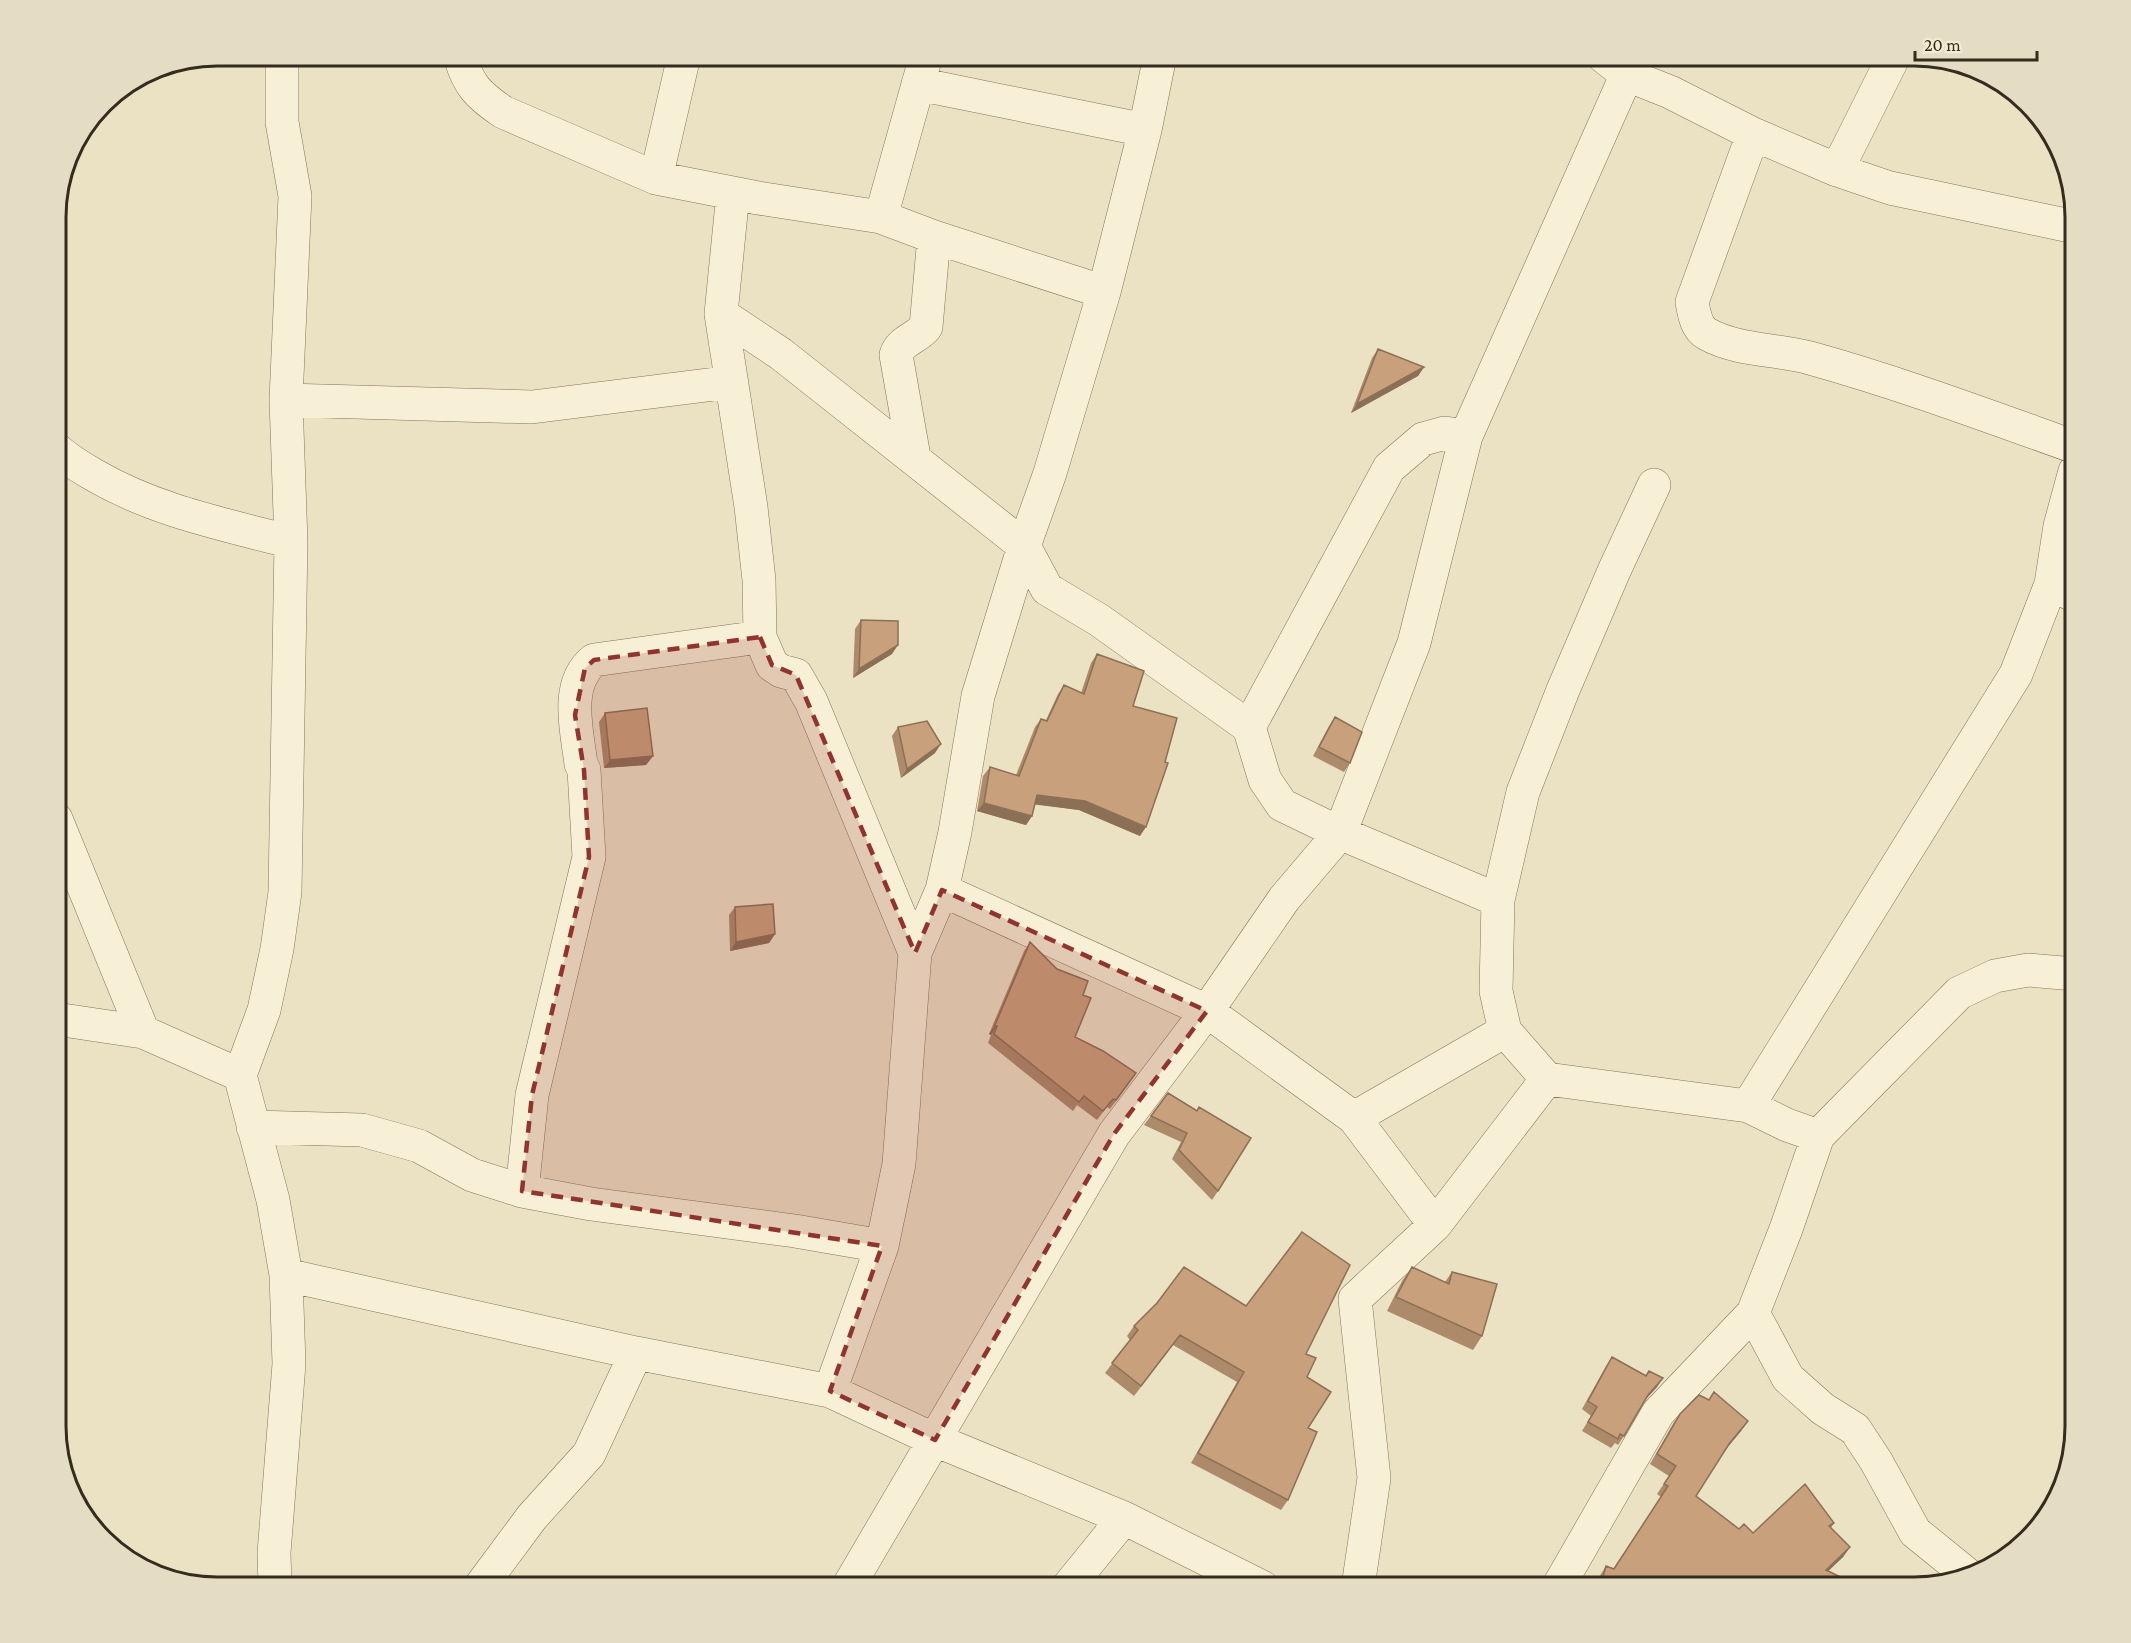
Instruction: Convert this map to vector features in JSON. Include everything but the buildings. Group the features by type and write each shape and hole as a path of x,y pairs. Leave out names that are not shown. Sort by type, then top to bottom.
{"street":[{"path":"275,1577 274,1553 289,1364 286,1275 273,1200 240,1076 264,1010 277,949 285,892 291,542 286,400 295,196 282,122 282,66"},
{"path":"463,66 480,96 503,112 656,178 881,217 934,237 1104,292"},
{"path":"656,178 682,66"},
{"path":"830,1391 882,1246 898,1164 915,953 942,890 955,832 978,696 1024,546 1050,473 1104,292 1145,130 1158,66"},
{"path":"854,1577 1114,1134 1207,1011 1284,899 1340,833 1414,643 1466,436 1620,66"},
{"path":"1628,66 1670,92 1753,134 1837,170 1890,188 2065,225"},
{"path":"1837,170 1889,66"},
{"path":"881,217 922,70 1145,130"},
{"path":"1753,134 1692,302 1695,319 1705,333 1738,344 1808,357 1913,389 2065,443"},
{"path":"733,193 720,315 751,507 759,580 760,637 772,665 781,671 796,675 811,701 915,953"},
{"path":"914,458 896,355 902,345 926,327 934,237"},
{"path":"720,315 781,354 1024,546 1047,589 1099,620 1249,727 1265,780 1282,805 1340,833 1498,900"},
{"path":"286,400 532,407 731,382"},
{"path":"1249,727 1389,468 1423,439 1445,433 1466,436"},
{"path":"66,459 122,491 176,512 291,542"},
{"path":"1654,485 1600,603 1523,792 1498,900 1496,991 1505,1031 1547,1079 1748,1106 1787,1125 1818,1136"},
{"path":"1748,1106 2016,674 2063,590 2060,526 2065,509"},
{"path":"522,1191 532,1095 589,857 584,770 581,764 574,716 578,685 585,668 594,660 760,637"},
{"path":"66,843 143,1032"},
{"path":"942,890 1207,1011 1354,1118 1435,1225"},
{"path":"1564,1577 1658,1413 1753,1313 1786,1229 1818,1136 1959,993 1995,976 2028,970 2065,973"},
{"path":"66,1020 143,1032 240,1076"},
{"path":"1354,1118 1505,1031"},
{"path":"1359,1577 1374,1478 1355,1299 1435,1225 1547,1079"},
{"path":"254,1126 362,1130 419,1146 472,1175 522,1191 591,1204 882,1246"},
{"path":"286,1275 636,1353 830,1391 934,1440 1124,1518 1242,1577"},
{"path":"1753,1313 1788,1378 1824,1409 1855,1429 1876,1461 1915,1532 1961,1569"},
{"path":"487,1577 532,1517 588,1454 636,1353"},
{"path":"1076,1577 1124,1518"}],"highlighted area":[{"path":"760,637 772,665 796,675 915,953 942,890 1207,1011 1114,1134 935,1440 830,1391 882,1246 522,1191 532,1095 589,857 584,770 575,715 585,668 594,660"}]}
